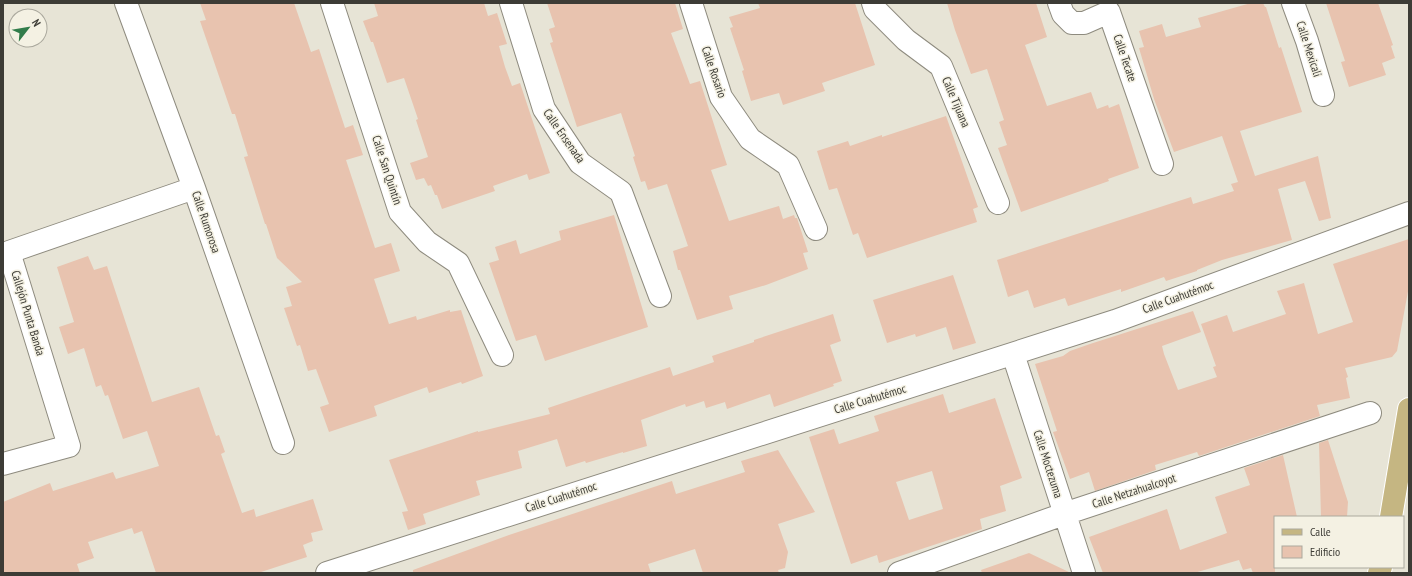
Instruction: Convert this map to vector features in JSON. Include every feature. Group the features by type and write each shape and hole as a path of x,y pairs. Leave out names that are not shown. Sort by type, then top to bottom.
{"main road":[{"path":"1391,516 1409,409"}],"street":[{"name":"Calle Rumorosa","path":"126,3 194,188 283,442"},
{"name":"Calle San Quintín","path":"332,3 400,212 427,242 458,263 502,355"},
{"name":"Calle Ensenada","path":"511,3 544,109 580,163 622,192 660,296"},
{"name":"Calle Rosario","path":"691,3 721,97 750,139 788,165 816,228"},
{"name":"Calle Tijuana","path":"873,3 875,9 906,40 941,66 998,203"},
{"name":"Calle Tecate","path":"1060,3 1063,14 1072,23 1084,23 1109,12 1162,164"},
{"name":"Calle Mexicali","path":"1294,3 1323,95"},
{"name":"Callejón Punta Banda","path":"3,464 69,446 10,252 194,188"},
{"name":"Calle Cuahutémoc","path":"327,573 1115,320 1409,212"},
{"name":"Calle Moctezuma","path":"1013,354 1084,573"},
{"name":"Calle Netzahualcoyot","path":"899,573 1064,514 1370,413"}],"building":[{"path":"200,3 294,3 311,52 319,49 345,128 353,125 363,155 346,160 375,248 391,243 400,271 374,279 389,324 416,316 417,320 450,310 450,312 461,310 483,376 462,384 461,382 429,393 427,387 374,406 377,416 329,432 320,407 329,404 316,369 308,371 300,345 297,346 284,308 292,306 286,287 302,282 277,258 244,157 248,156 235,114 232,114 200,21 206,20"},
{"path":"374,3 484,3 488,16 497,13 507,44 499,46 505,67 512,86 520,83 550,173 529,180 527,174 493,186 495,191 442,209 437,195 435,195 431,185 428,186 424,178 416,180 410,163 428,157 416,120 418,119 404,78 387,83 373,42 371,42 363,21 378,16"},
{"path":"547,3 675,3 683,29 671,33 690,84 700,81 727,165 711,170 729,221 779,206 783,219 794,215 795,218 797,218 808,252 803,253 808,269 766,285 729,296 733,309 697,320 680,270 678,270 673,251 688,246 667,184 648,190 645,181 641,182 633,157 635,156 621,113 577,127 550,43 553,42 549,29 555,27"},
{"path":"758,3 855,3 875,65 822,83 825,91 783,105 779,93 751,101 742,71 744,70 730,28 733,27 729,17 760,8"},
{"path":"947,3 1036,3 1047,37 1025,45 1047,106 1091,92 1097,109 1108,105 1109,108 1119,104 1139,168 1108,179 1109,181 1021,212 998,148 1007,145 999,122 1004,120 987,69 971,74"},
{"path":"1251,3 1263,3 1266,7 1279,48 1281,47 1302,112 1240,131 1255,176 1318,156 1331,218 1319,221 1305,181 1278,189 1292,240 1222,260 1197,271 1166,281 1164,277 1121,292 1121,289 1068,306 1065,298 1034,308 1028,290 1008,297 997,260 1191,197 1193,204 1234,191 1231,184 1238,182 1222,136 1174,152 1154,99 1139,48 1144,47 1139,31 1162,24 1166,37 1201,27 1198,18"},
{"path":"1326,3 1378,3 1393,45 1391,46 1395,58 1382,63 1386,75 1349,87 1341,62 1345,61"},
{"path":"946,116 978,207 973,209 977,222 867,258 858,233 853,235 837,188 829,190 817,151 848,141 850,146"},
{"path":"614,215 648,327 545,361 536,335 516,341 489,263 499,260 495,247 516,240 520,254 561,240 559,231"},
{"path":"1409,239 1409,286 1397,351 1392,357 1345,368 1348,377 1346,378 1350,398 1317,405 1320,416 1199,456 1197,452 1155,465 1156,470 1095,491 1089,472 1070,479 1053,432 1057,431 1035,364 1063,356 1070,351 1090,344 1193,311 1201,332 1162,346 1164,354 1178,390 1217,377 1213,367 1216,366 1201,324 1227,315 1233,332 1286,314 1277,291 1304,283 1318,334 1353,322 1333,264"},
{"path":"88,256 94,270 107,266 152,402 199,387 216,436 219,435 225,452 221,454 242,513 254,509 256,517 313,499 323,530 311,533 313,541 303,545 307,557 258,573 156,573 142,531 134,534 132,528 88,542 94,558 77,564 80,573 3,573 3,502 50,483 53,491 113,472 116,479 159,466 147,431 123,439 108,395 105,396 101,385 96,387 84,348 68,354 59,327 74,322 57,267"},
{"path":"953,275 976,343 953,350 946,327 916,337 915,334 887,343 873,300"},
{"path":"833,314 841,341 830,345 842,381 833,384 834,386 774,407 770,394 727,409 725,402 706,408 704,401 686,407 685,404 641,420 647,446 586,463 585,461 566,467 557,439 518,451 522,468 476,481 480,495 423,514 426,524 408,530 402,512 408,511 389,460 478,431 550,414 548,408 670,367 673,376 714,362 712,356 754,342 754,340"},
{"path":"943,394 949,413 995,398 1022,478 1000,486 1006,511 980,519 982,529 879,563 877,555 851,564 809,437 834,429 839,444 879,431 874,416","holes":["932,471 943,509 909,520 896,482"]},
{"path":"1328,440 1348,502 1347,516 1321,516 1319,443"},
{"path":"778,450 815,512 778,524 788,552 785,568 778,570 779,573 703,573 695,549 648,564 651,573 413,573 413,570 509,535 672,481 676,494 745,472 741,461"},
{"path":"1283,455 1297,516 1274,516 1275,573 1253,573 1251,568 1243,570 1239,560 1194,573 1103,573 1089,537 1167,509 1180,550 1227,533 1215,497 1250,485 1244,468"},
{"path":"1029,553 1071,573 982,573 981,570"}]}
